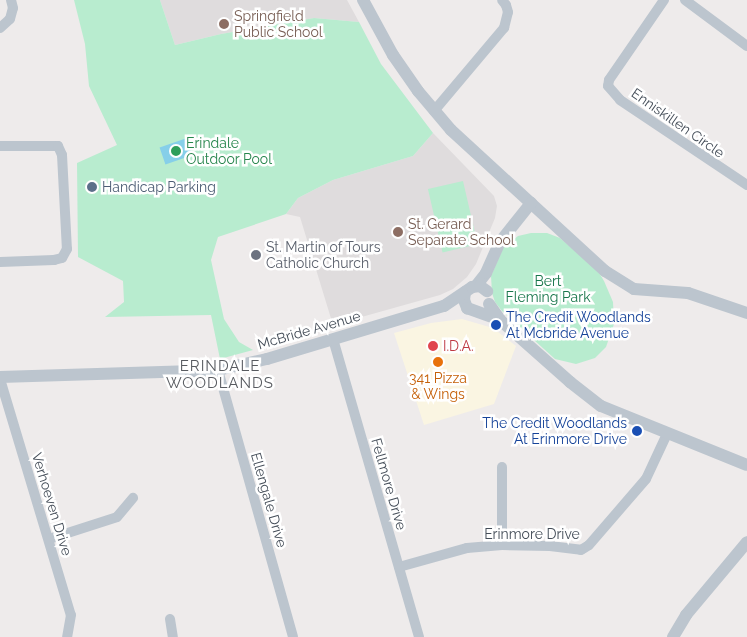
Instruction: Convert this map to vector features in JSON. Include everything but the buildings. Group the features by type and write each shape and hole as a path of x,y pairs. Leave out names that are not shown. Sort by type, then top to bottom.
{"street":[{"path":"0,28 10,19 13,8 11,0"},
{"path":"363,0 393,55 434,111 482,160 605,271 638,290 700,296 747,313"},
{"path":"434,111 504,28 508,12 506,4 502,0"},
{"name":"Enniskillen Circle","path":"664,0 609,80 608,86 620,100 747,186"},
{"path":"685,0 747,46"},
{"path":"0,146 58,146 62,155 67,249 62,258 54,260 0,262"},
{"path":"477,299 500,242 531,203"},
{"name":"McBride Avenue","path":"0,378 218,370 267,359 444,306 477,299 590,399 611,411 667,434"},
{"name":"Fellmore Drive","path":"333,339 419,637"},
{"name":"Ellengale Drive","path":"218,370 293,637"},
{"name":"Verhoeven Drive","path":"0,378 71,615 67,637"},
{"path":"667,434 747,466"},
{"name":"Erinmore Drive","path":"399,567 467,548 502,545 550,546 581,550 589,545 646,479 667,434"},
{"path":"502,467 502,545"},
{"path":"49,540 117,517 133,498"},
{"path":"673,637 686,615 747,542"},
{"path":"170,619 173,637"}],"shaded area":[{"name":"Springfield Public School","path":"160,0 347,0 359,22 314,18 221,34 175,45"},
{"name":"St. Gerard Separate School","path":"433,133 494,196 497,206 495,218 476,264 467,277 453,289 440,295 333,325 300,217 286,214 298,198 333,180 413,156"},
{"path":"462,319 493,328 516,346 494,404 424,425 394,333 431,323"}],"green space":[{"path":"74,0 160,0 175,45 221,34 314,18 359,22 381,64 433,133 413,156 333,180 298,198 286,214 218,237 211,260 224,319 239,342 253,350 220,359 211,315 105,317 124,302 123,281 78,257 77,163 117,145 89,86 85,44"},
{"path":"463,181 478,244 443,252 428,189"},
{"name":"Bert Fleming Park","path":"531,233 547,233 560,238 598,271 604,281 613,302 614,324 606,347 595,358 576,364 555,359 502,311 495,302 492,293 491,276 503,248 518,236"}],"water":[{"name":"Erindale Outdoor Pool","path":"187,138 193,155 165,164 160,147"}],"place":[{"name":"Springfield Public School","path":"224,24"},
{"name":"Erindale Outdoor Pool","path":"176,151"},
{"name":"Handicap Parking","path":"92,187"},
{"name":"St. Gerard Separate School","path":"398,232"},
{"name":"St. Martin of Tours Catholic Church","path":"256,255"},
{"name":"The Credit Woodlands At Mcbride Avenue","path":"496,325"},
{"name":"I.D.A.","path":"433,346"},
{"name":"341 Pizza & Wings","path":"438,362"},
{"name":"The Credit Woodlands At Erinmore Drive","path":"637,431"}],"district":[{"name":"ERINDALE WOODLANDS","path":"220,374"}]}
